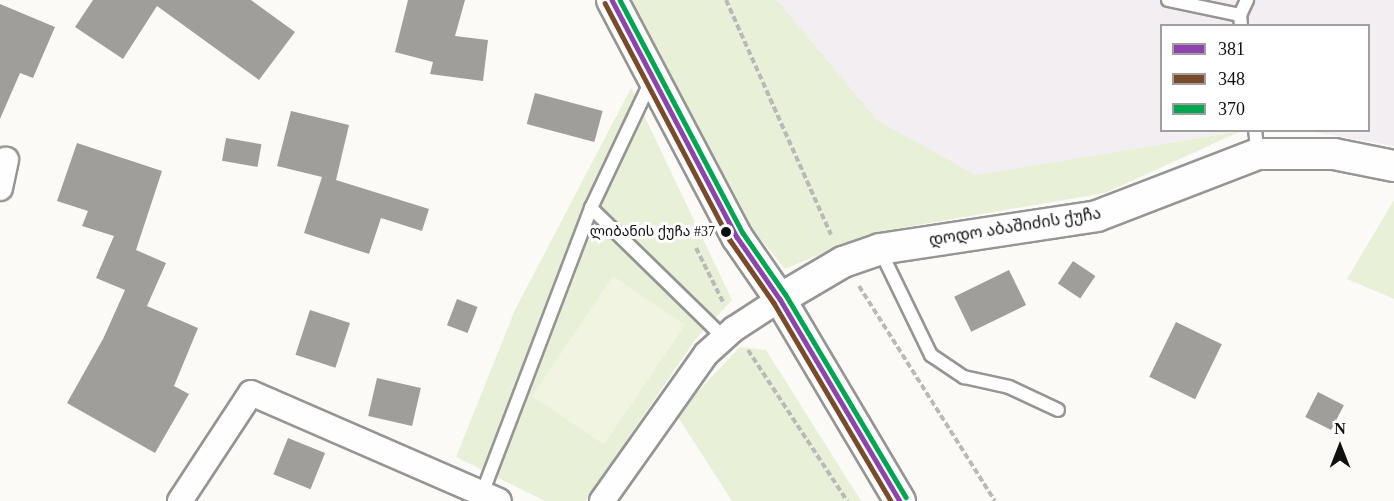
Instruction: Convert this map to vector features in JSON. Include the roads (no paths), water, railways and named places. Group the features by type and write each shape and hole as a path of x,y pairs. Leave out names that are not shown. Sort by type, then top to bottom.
{"street":[{"path":"612,0 736,237 780,299 900,501"},
{"name":"დოდო აბაშიძის ქუჩა","path":"780,299 843,262 880,249 1096,216 1256,142 1394,166"},
{"path":"0,188 6,160"},
{"path":"602,501 706,354 730,333 780,299"},
{"path":"180,501 251,393 491,496"}],"lane":[{"path":"1168,0 1241,20 1247,0"},
{"path":"491,496 591,208 653,75"},
{"path":"591,208 730,333"},
{"path":"880,249 932,355 964,377 1009,387 1058,410"}],"place":[{"name":"ლიბანის ქუჩა #37","path":"726,232"}]}
